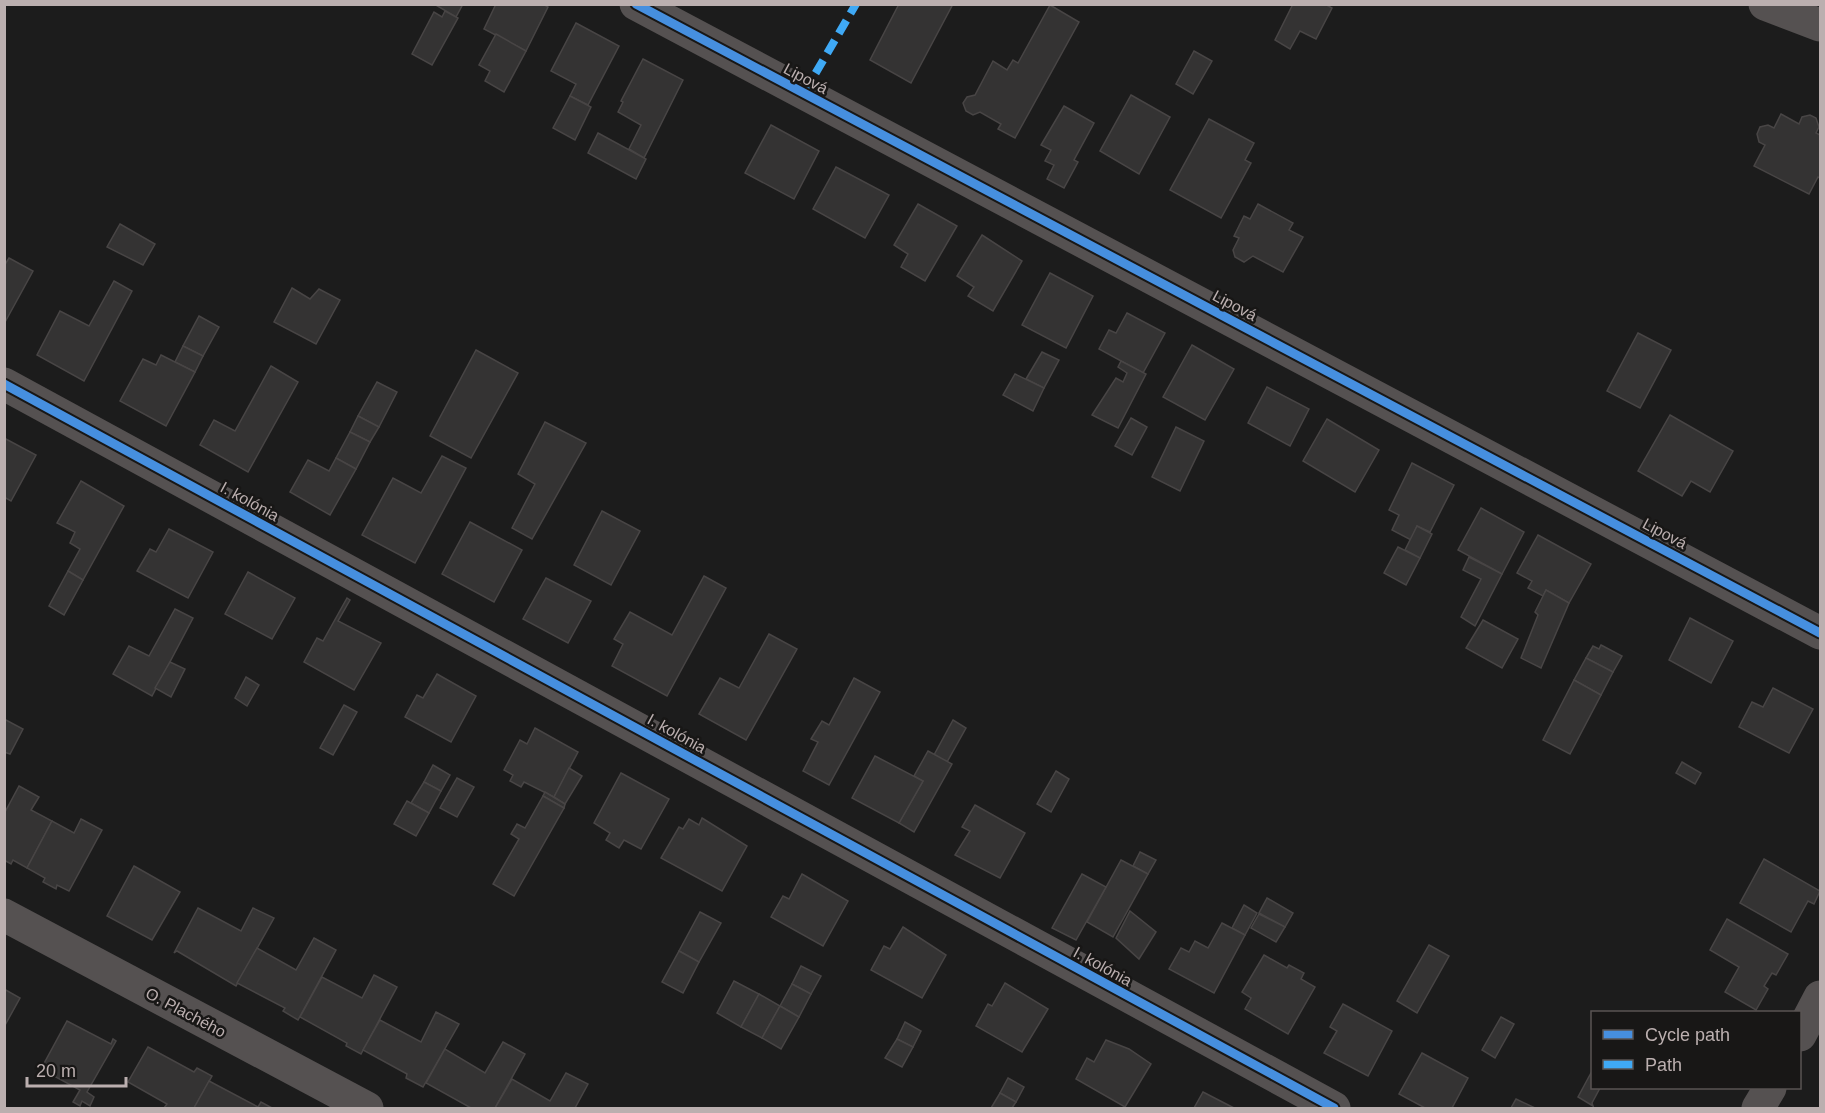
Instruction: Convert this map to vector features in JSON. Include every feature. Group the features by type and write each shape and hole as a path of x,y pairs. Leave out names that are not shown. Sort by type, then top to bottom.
{"street":[{"name":"Lipová","path":"636,4 1821,633"},
{"path":"1765,4 1821,25"},
{"name":"I. kolónia","path":"4,384 1334,1108"},
{"name":"O. Plachého","path":"4,915 367,1108"},
{"path":"1801,1033 1821,997"},
{"path":"1758,1108 1769,1089"}],"building":[{"path":"434,4 463,4 456,17"},
{"path":"496,4 543,4 548,7 526,51 484,29"},
{"path":"899,4 953,4 911,83 870,60"},
{"path":"1293,4 1325,4 1332,8 1316,39 1300,31 1290,49 1275,40"},
{"path":"1050,5 1079,22 1015,138 998,129 1001,124 980,112 973,115 966,111 963,103 967,97 975,95 993,61 1007,70 1013,60 1018,63"},
{"path":"445,11 458,18 432,65 412,54 434,12 442,17"},
{"path":"576,23 619,46 588,105 570,96 576,84 551,71"},
{"path":"496,34 526,51 504,92 485,81 490,71 479,65"},
{"path":"1194,51 1212,61 1193,94 1176,84"},
{"path":"643,59 683,80 644,158 629,149 641,125 618,112 623,102 621,101"},
{"path":"1131,95 1170,117 1139,174 1100,151"},
{"path":"570,96 591,107 575,140 553,128"},
{"path":"1064,106 1094,123 1074,160 1078,162 1064,188 1047,179 1054,165 1045,161 1051,150 1041,145"},
{"path":"1781,114 1799,124 1802,117 1810,115 1816,118 1819,127 1816,133 1820,135 1820,178 1818,177 1809,194 1754,166 1765,145 1759,142 1757,134 1760,127 1768,125 1774,128"},
{"path":"1209,119 1254,143 1245,160 1251,163 1221,218 1170,190"},
{"path":"771,125 819,151 794,199 745,173"},
{"path":"598,133 646,159 636,179 588,153"},
{"path":"836,167 889,195 865,238 813,209"},
{"path":"918,204 957,226 925,281 901,267 908,254 894,245"},
{"path":"1258,204 1293,223 1289,230 1303,237 1283,272 1253,256 1244,262 1235,257 1233,250 1239,238 1234,236 1244,216 1250,219"},
{"path":"120,224 155,244 143,265 107,247"},
{"path":"982,235 1022,261 993,311 968,296 974,287 957,276"},
{"path":"9,258 33,271 4,324 4,266"},
{"path":"1050,273 1093,296 1066,348 1022,325"},
{"path":"114,281 132,291 84,381 37,355 60,311 89,326"},
{"path":"292,288 310,299 319,289 340,300 316,344 274,322"},
{"path":"1127,313 1165,333 1143,373 1099,349 1109,330 1116,333"},
{"path":"199,316 219,327 203,356 183,346"},
{"path":"1638,333 1671,350 1640,408 1607,391"},
{"path":"1192,345 1234,369 1205,420 1163,397"},
{"path":"183,346 203,356 195,372 175,362"},
{"path":"476,350 518,373 471,458 430,436"},
{"path":"1042,352 1059,360 1044,388 1026,379"},
{"path":"161,355 195,372 166,426 120,401 143,359 156,365"},
{"path":"1121,361 1146,374 1118,428 1092,415 1116,378 1123,382 1127,373 1118,367"},
{"path":"271,366 298,382 248,472 200,445 214,420 235,431"},
{"path":"1015,374 1044,388 1033,411 1003,395"},
{"path":"377,382 397,392 379,427 358,416"},
{"path":"1267,387 1309,409 1290,446 1248,423"},
{"path":"1670,415 1733,451 1710,492 1691,481 1682,496 1638,471"},
{"path":"358,416 379,427 370,442 350,432"},
{"path":"1131,418 1147,427 1132,455 1115,446"},
{"path":"1327,419 1379,450 1355,492 1303,461"},
{"path":"545,422 586,443 532,539 512,528 535,484 518,474"},
{"path":"1176,427 1204,441 1180,491 1152,477"},
{"path":"350,432 370,442 356,469 336,458"},
{"path":"4,438 36,455 11,501 4,497"},
{"path":"442,456 466,468 415,563 362,535 393,478 421,493"},
{"path":"336,458 356,469 330,515 290,492 308,460 329,471"},
{"path":"1412,463 1454,485 1430,532 1417,526 1411,540 1392,530 1399,515 1389,510"},
{"path":"81,481 124,506 83,580 68,571 80,549 70,543 75,532 57,523"},
{"path":"1481,508 1524,532 1502,574 1458,550"},
{"path":"602,511 640,531 611,585 574,565"},
{"path":"470,522 522,550 494,602 442,574"},
{"path":"1417,526 1432,534 1420,558 1405,550"},
{"path":"169,529 213,552 188,598 137,571 150,549 156,552"},
{"path":"1538,535 1591,564 1569,603 1546,590 1543,596 1528,588 1532,581 1517,573"},
{"path":"1398,547 1420,558 1406,585 1384,573"},
{"path":"1469,557 1502,574 1475,626 1461,617 1481,579 1463,570"},
{"path":"68,571 83,580 64,615 49,606"},
{"path":"248,572 295,598 272,639 225,614"},
{"path":"704,576 726,588 667,696 612,666 623,644 614,639 630,612 672,635"},
{"path":"546,578 591,601 568,643 523,619"},
{"path":"1546,590 1569,603 1541,668 1521,658 1538,615 1535,612"},
{"path":"347,598 350,600 338,621 381,643 354,690 304,662 317,638 323,641"},
{"path":"175,609 193,618 152,696 113,674 129,646 149,656"},
{"path":"1690,618 1733,641 1711,683 1669,660"},
{"path":"1483,620 1518,639 1502,668 1466,648"},
{"path":"769,634 797,649 746,740 699,714 720,678 739,688"},
{"path":"1601,645 1622,656 1613,672 1586,658 1593,646 1599,649"},
{"path":"1586,658 1613,672 1601,695 1574,680"},
{"path":"170,662 185,669 171,697 155,688"},
{"path":"437,674 476,696 451,742 405,717 417,695 423,698"},
{"path":"246,677 259,685 247,706 235,698"},
{"path":"854,678 880,692 829,785 803,771 818,742 811,739 822,721 829,725"},
{"path":"1574,680 1601,695 1570,754 1543,740"},
{"path":"1773,688 1813,709 1789,753 1739,727 1752,702 1763,707"},
{"path":"344,705 357,712 333,755 320,748"},
{"path":"4,719 23,729 10,754 4,752"},
{"path":"953,720 966,728 947,762 934,755"},
{"path":"535,728 578,752 554,797 524,782 521,787 510,781 513,775 504,770 520,740 527,744"},
{"path":"928,751 952,764 914,832 899,823 923,781 914,776"},
{"path":"875,756 923,781 899,823 852,798"},
{"path":"1682,762 1701,773 1695,784 1676,773"},
{"path":"433,765 450,775 441,791 424,782"},
{"path":"569,768 582,776 565,804 554,797"},
{"path":"1056,771 1069,779 1051,812 1037,804"},
{"path":"621,773 669,799 641,849 624,840 619,848 606,840 610,833 594,823"},
{"path":"457,778 474,787 457,817 440,808"},
{"path":"424,782 441,791 429,813 411,803"},
{"path":"19,786 39,797 31,810 52,821 27,868 13,860 11,864 4,860 4,814"},
{"path":"545,792 565,804 564,808 543,796"},
{"path":"543,796 564,808 514,896 493,884 519,839 511,834 517,824 525,828"},
{"path":"407,801 429,813 416,836 394,824"},
{"path":"975,805 1025,833 1000,878 955,855 970,831 962,827"},
{"path":"702,818 747,846 722,891 661,858 679,827 683,829 689,819 699,825"},
{"path":"81,819 102,830 69,891 57,885 56,889 43,882 45,878 27,868 52,821 74,833"},
{"path":"1140,852 1156,860 1148,874 1133,866"},
{"path":"1764,859 1820,891 1814,904 1808,901 1791,932 1740,903"},
{"path":"1121,860 1148,874 1113,937 1087,922"},
{"path":"134,866 180,892 152,940 107,916"},
{"path":"802,874 848,901 823,946 771,917 783,896 789,899"},
{"path":"1082,874 1106,887 1076,940 1052,928"},
{"path":"1267,898 1293,913 1285,927 1259,913"},
{"path":"1244,905 1257,913 1245,935 1232,928"},
{"path":"198,908 241,931 253,908 274,918 236,986 177,951 174,953"},
{"path":"1130,911 1156,932 1139,959 1116,938"},
{"path":"700,912 721,923 699,962 679,951"},
{"path":"1259,914 1285,927 1276,942 1251,928"},
{"path":"1727,919 1788,954 1776,975 1772,973 1764,986 1768,989 1756,1010 1725,992 1739,967 1710,950"},
{"path":"1222,923 1245,935 1214,993 1169,969 1181,948 1189,952 1195,941 1208,948"},
{"path":"903,927 946,955 922,998 871,970 884,946 890,949"},
{"path":"314,938 336,950 298,1020 283,1011 285,1008 237,983 257,948 296,970"},
{"path":"1429,945 1449,956 1417,1013 1397,1001"},
{"path":"679,951 699,962 683,993 662,982"},
{"path":"1264,955 1287,968 1289,965 1304,973 1301,979 1315,987 1288,1034 1245,1009 1251,998 1242,992"},
{"path":"801,966 821,976 811,994 792,984"},
{"path":"374,975 397,987 361,1054 346,1046 347,1043 300,1017 322,977 362,998"},
{"path":"734,981 759,994 741,1027 717,1013"},
{"path":"1005,983 1048,1009 1022,1052 976,1026 988,1004 992,1006"},
{"path":"792,984 811,994 799,1017 780,1006"},
{"path":"4,989 20,998 4,1027"},
{"path":"759,994 780,1006 762,1038 741,1027"},
{"path":"1343,1004 1392,1031 1368,1076 1324,1053 1337,1031 1330,1027"},
{"path":"780,1006 799,1017 781,1049 762,1038"},
{"path":"436,1012 459,1024 423,1087 406,1078 407,1074 363,1050 380,1020 421,1042"},
{"path":"1501,1017 1514,1024 1495,1058 1482,1050"},
{"path":"67,1021 111,1044 113,1039 116,1041 87,1092 94,1097 90,1106 82,1101 80,1106 73,1102 80,1090 41,1069"},
{"path":"905,1022 921,1031 913,1047 897,1039"},
{"path":"897,1039 913,1047 902,1067 885,1058"},
{"path":"1106,1040 1129,1049 1151,1064 1125,1107 1076,1079 1087,1058 1094,1062"},
{"path":"503,1042 525,1054 495,1108 471,1108 426,1083 445,1049 485,1073"},
{"path":"148,1047 194,1072 197,1068 212,1076 194,1108 164,1108 167,1104 128,1082"},
{"path":"1422,1053 1468,1078 1452,1108 1425,1108 1399,1094"},
{"path":"566,1073 588,1084 575,1108 495,1108 512,1079 550,1101"},
{"path":"1591,1073 1591,1089 1599,1089 1592,1103 1593,1106 1578,1097"},
{"path":"1008,1078 1024,1087 1016,1102 1000,1093"},
{"path":"209,1081 258,1107 261,1102 272,1108 194,1108"},
{"path":"1203,1092 1234,1108 1194,1108"},
{"path":"1000,1093 1016,1102 1012,1108 991,1108"},
{"path":"1516,1099 1535,1108 1511,1108"}],"marked path":[{"path":"804,93 856,4"}],"cycle path":[{"path":"636,4 1820,633"},
{"path":"4,384 1334,1108"}]}
